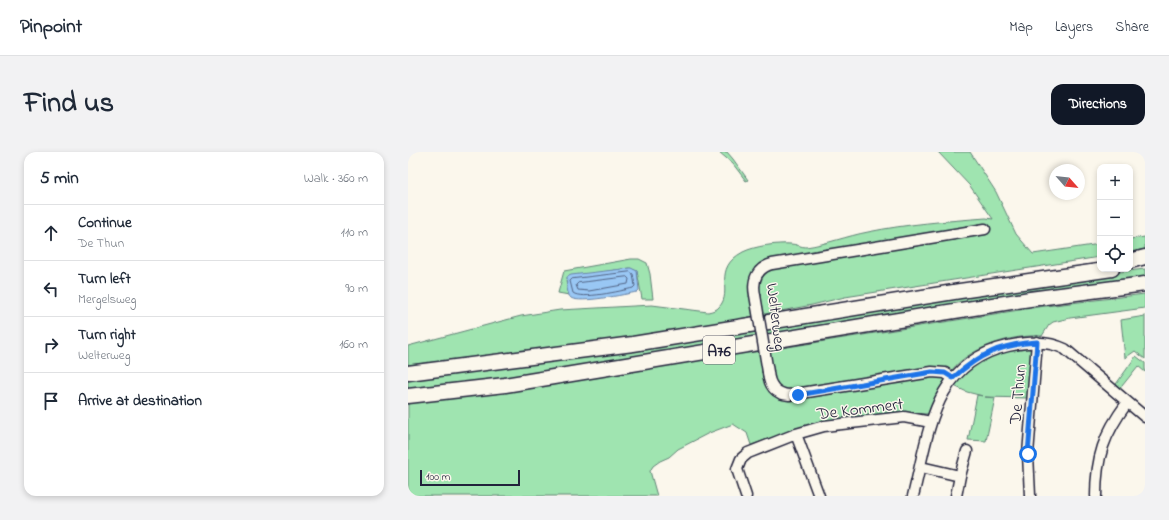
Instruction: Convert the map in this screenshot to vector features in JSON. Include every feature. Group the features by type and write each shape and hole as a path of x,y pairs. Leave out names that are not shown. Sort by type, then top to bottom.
{"highway":[{"path":"1133,260 1145,257"},
{"path":"1133,267 1145,265"},
{"name":"A76","path":"408,373 634,344 1097,270"},
{"name":"A76","path":"408,396 505,385 938,314 1145,284"}],"street":[{"name":"Welterweg","path":"953,378 945,373 932,372 806,394 789,395 780,393 775,390 770,381 754,284 756,275 762,268 772,264 985,229"},
{"path":"913,496 931,422 942,394 953,378 970,363 991,351 1013,345 1037,342 1056,345 1065,349 1145,417"},
{"name":"De Thun","path":"1030,496 1028,454 1037,342"},
{"path":"1096,496 1097,467 1103,444 1114,421 1127,403"},
{"name":"De Kommert","path":"746,496 738,472 738,466 741,459 748,453 796,434 824,426 904,417 931,422"},
{"path":"796,434 819,496"},
{"path":"956,496 967,451"},
{"path":"921,467 960,476"}],"green space":[{"path":"719,152 727,152 748,180 746,181 733,164"},
{"path":"938,152 970,152 996,192 1016,234 1033,254 1097,244 1097,257 845,297 812,305 718,323 581,345 408,365 408,346 521,316 560,310 652,305 708,312 718,308 723,301 725,294 725,273 733,259 743,252 754,248 766,245 785,244 806,247 883,229 956,220 993,219 970,186"},
{"path":"1145,237 1145,249 1133,251 1133,239"},
{"path":"631,259 639,259 647,263 653,299 642,299 637,271 630,268 608,271 566,281 569,295 558,293 564,271"},
{"path":"1145,269 1145,281 609,364 408,391 408,380 552,361 1059,279 1119,272 1133,272 1133,270"},
{"path":"1145,294 1145,308 1070,318 1053,322 1049,325 1042,336 1019,337 993,344 970,355 952,370 938,368 799,392 781,390 775,383 769,350 1038,307"},
{"path":"1145,316 1145,359 1135,351 1125,358 1121,320"},
{"path":"1032,347 1027,398 985,397 995,398 986,441 968,440 977,395 983,396 967,392 954,386 963,375 988,357 1005,351"},
{"path":"760,349 775,394 928,374 946,378 939,390 930,414 895,412 817,422 751,445 747,433 733,424 709,433 678,449 669,457 653,466 650,471 657,496 408,496 408,403 485,394"},
{"path":"1136,356 1145,363 1145,372 1138,366 1118,391 1114,387"}],"water":[{"path":"631,268 637,271 639,290 637,292 584,300 576,300 571,298 569,294 567,277 571,275"}],"route":[{"path":"798,395 932,372 945,373 953,378 970,363 991,351 1002,347 1037,342 1028,454"}]}
